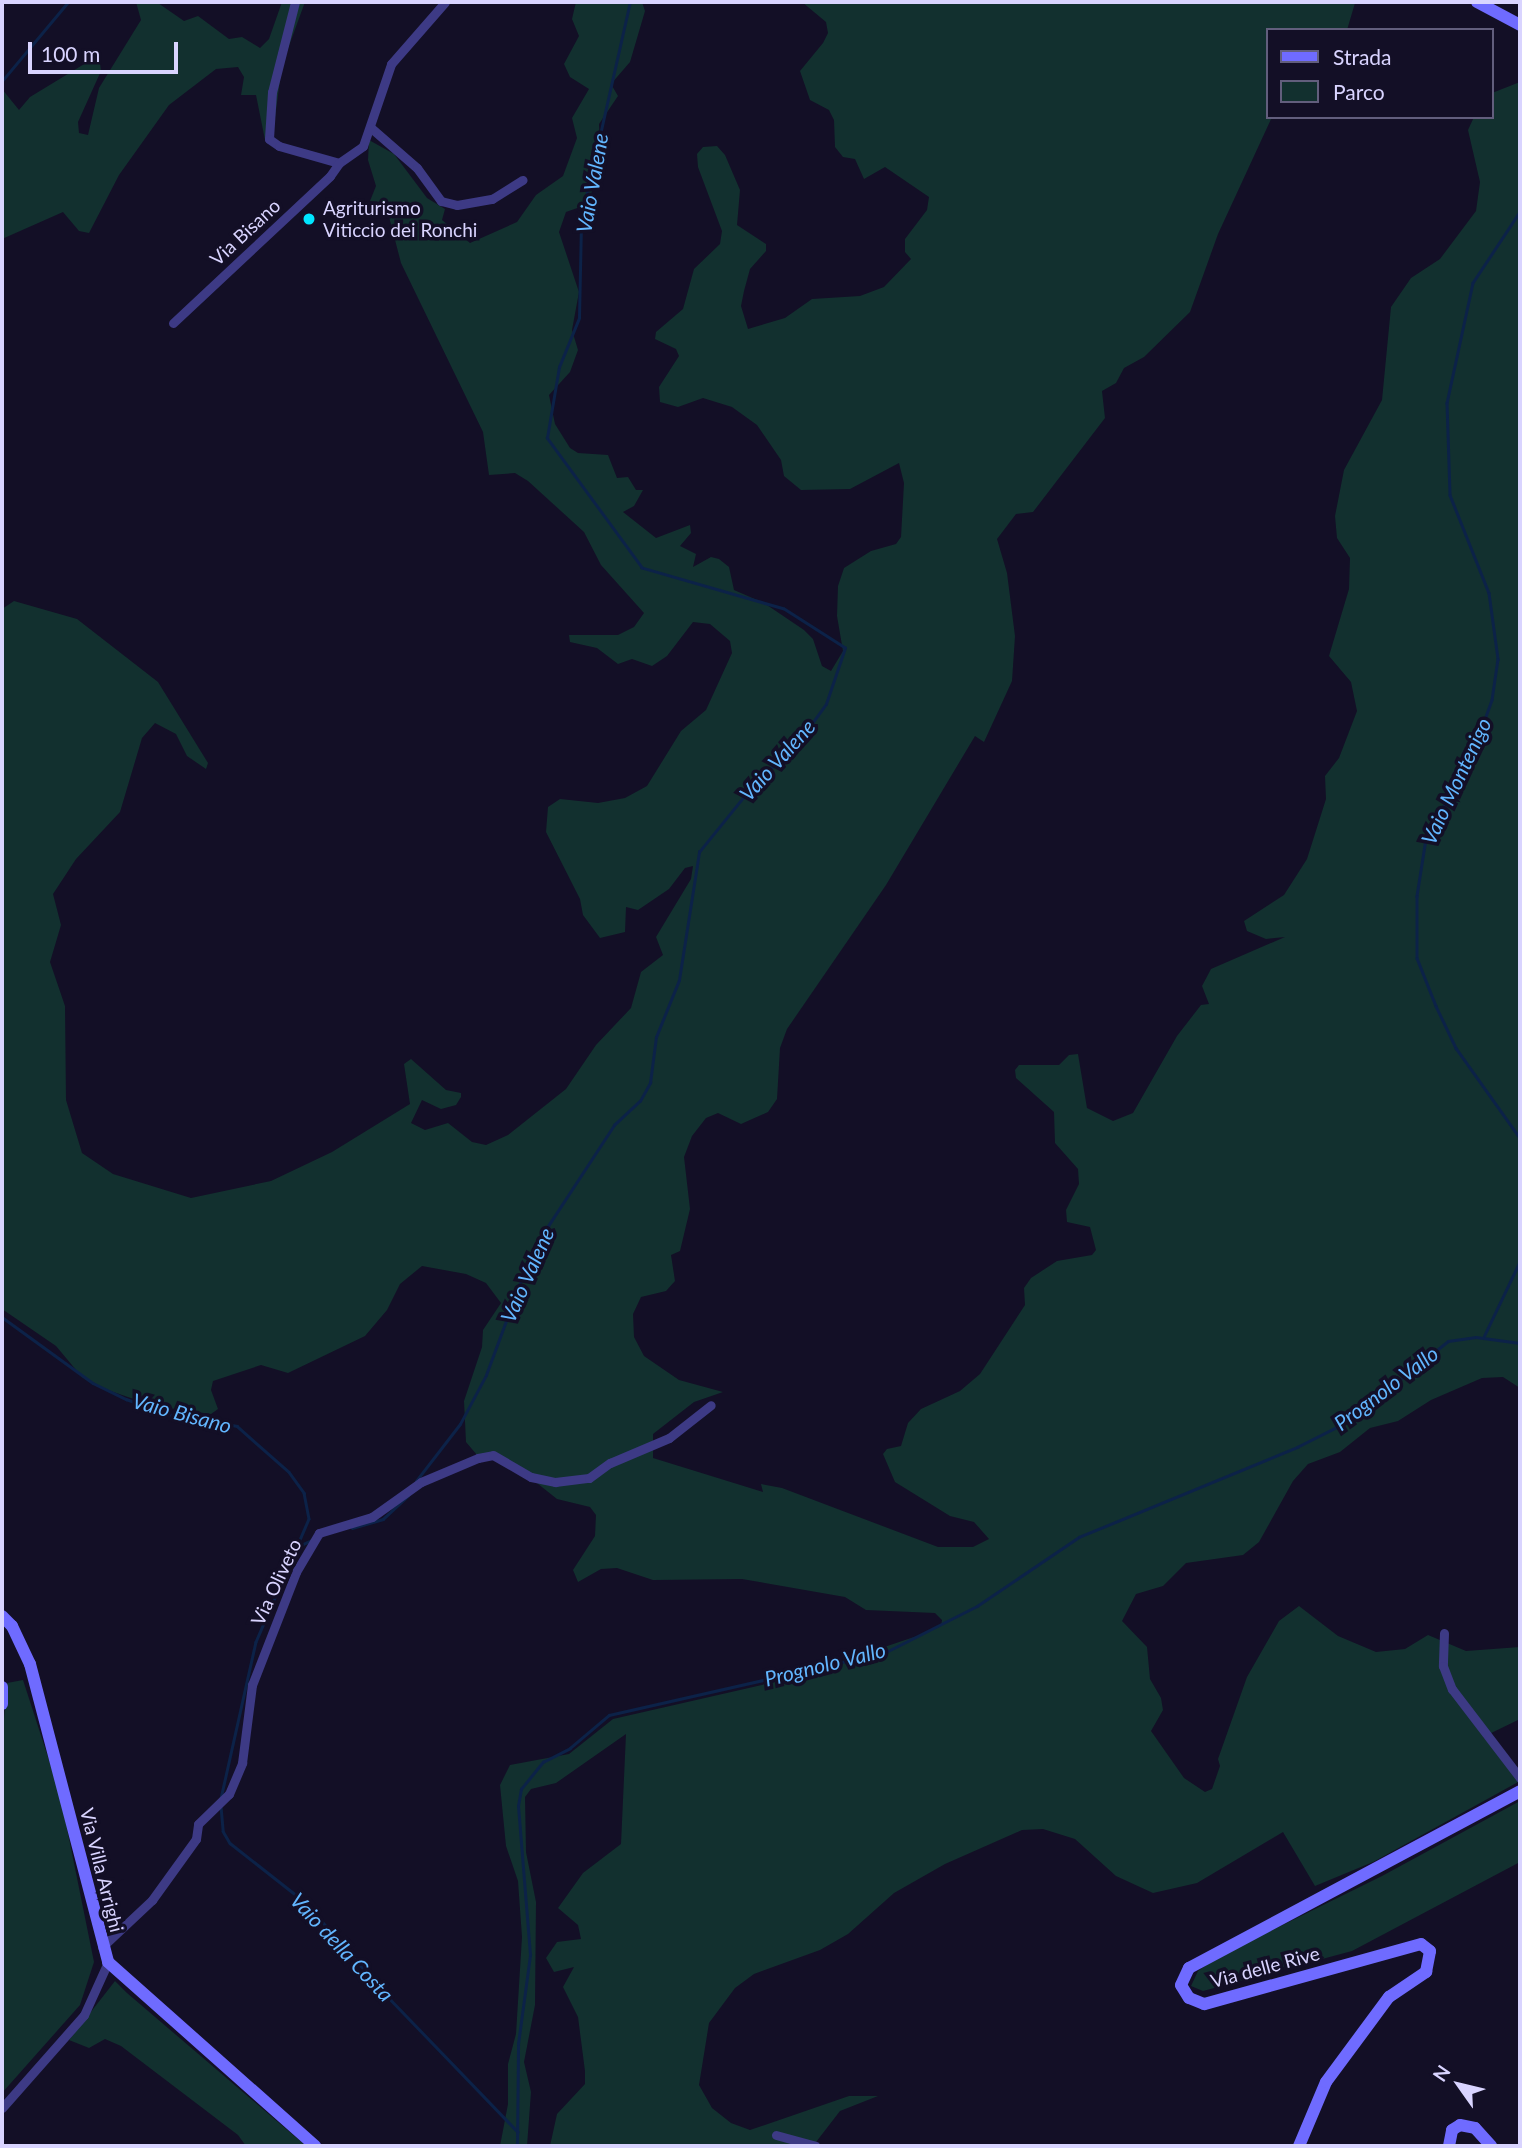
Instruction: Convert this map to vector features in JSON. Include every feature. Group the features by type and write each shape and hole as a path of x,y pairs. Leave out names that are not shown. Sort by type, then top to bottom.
{"street":[{"path":"295,2 272,92 269,139 279,146 338,163"},
{"name":"Via Bisano","path":"173,323 330,176 338,163 363,146 391,64 445,2"},
{"path":"1477,2 1520,25"},
{"path":"370,127 417,168 441,201 457,205 492,199 522,180"},
{"name":"Via Oliveto","path":"102,1947 152,1900 196,1839 198,1824 229,1794 242,1763 252,1685 296,1572 319,1533 372,1517 421,1482 494,1455 531,1477 555,1482 589,1478 610,1463 669,1438 711,1405"},
{"name":"Via Villa Arrighi","path":"2,1616 12,1626 30,1664 108,1962 84,2015 2,2108"},
{"path":"1444,1633 1443,1666 1452,1689 1520,1778"},
{"path":"2,1687 2,1704"},
{"name":"Via delle Rive","path":"1299,2146 1326,2082 1389,1997 1426,1972 1430,1951 1421,1944 1204,2004 1189,1998 1181,1985 1189,1968 1520,1791"},
{"path":"108,1962 315,2146"},
{"path":"1449,2146 1452,2130 1466,2125 1491,2146"},
{"path":"776,2135 816,2146"}],"green space":[{"path":"136,2 158,3 184,21 198,16 229,39 242,37 260,48 269,39 282,2 305,2 282,65 273,133 265,140 256,95 241,95 244,77 238,67 216,69 169,105 119,175 89,233 79,231 63,212 2,239 2,89 19,110 30,97 99,55 101,71 78,122 79,133 88,135 99,88 141,20"},
{"path":"576,2 642,2 645,11 630,62 611,84 618,96 599,124 600,149 592,162 595,179 591,195 583,206 566,212 559,232 579,292 572,330 578,350 570,372 549,395 555,424 570,448 578,453 608,455 617,478 628,477 636,490 643,490 634,506 623,512 656,538 690,525 691,533 680,546 696,554 693,567 711,557 719,559 729,567 734,590 764,603 804,630 813,639 822,666 831,671 843,651 837,616 838,586 844,568 871,551 896,544 901,537 904,483 899,463 850,489 801,490 784,476 781,460 757,425 732,407 703,398 678,407 660,402 659,387 679,356 676,349 655,339 656,332 683,309 694,269 720,244 722,231 698,167 697,154 703,147 717,146 725,155 740,190 737,225 766,244 766,251 750,269 744,291 741,306 748,329 785,318 812,299 860,296 884,287 911,259 905,252 905,239 927,210 929,197 885,167 864,179 855,159 843,157 835,147 834,120 829,110 810,100 800,71 823,43 828,33 826,22 802,2 1355,3 1348,28 1266,28 1266,119 1271,119 1218,234 1190,312 1144,357 1124,368 1116,383 1102,391 1105,418 1033,512 1016,514 997,539 1007,573 1015,636 1012,681 984,742 975,736 886,885 787,1029 780,1048 777,1099 768,1112 741,1124 718,1113 706,1118 692,1136 684,1157 690,1209 680,1251 671,1255 675,1281 666,1291 641,1297 633,1314 634,1337 644,1356 679,1380 723,1392 694,1402 653,1434 653,1458 763,1492 761,1484 782,1488 938,1547 973,1547 989,1539 974,1522 950,1516 895,1482 883,1454 887,1449 901,1446 908,1423 921,1409 960,1391 980,1374 1025,1305 1024,1288 1031,1278 1057,1261 1092,1255 1096,1250 1090,1227 1067,1222 1066,1210 1079,1184 1078,1169 1055,1143 1054,1112 1016,1078 1015,1070 1019,1065 1059,1065 1069,1055 1078,1054 1087,1108 1113,1121 1133,1113 1177,1036 1201,1005 1209,1004 1202,986 1211,969 1285,937 1266,939 1247,931 1244,921 1284,895 1307,859 1326,799 1325,776 1339,758 1357,711 1351,682 1329,656 1349,589 1350,558 1337,538 1335,516 1344,470 1382,400 1391,307 1411,278 1440,259 1476,211 1480,182 1468,130 1473,119 1494,119 1494,92 1520,82 1520,1388 1503,1377 1482,1378 1431,1400 1398,1421 1370,1428 1340,1452 1308,1464 1293,1481 1259,1542 1243,1555 1186,1563 1163,1586 1136,1594 1122,1621 1147,1647 1150,1679 1161,1698 1163,1710 1151,1731 1184,1778 1205,1792 1212,1789 1220,1766 1218,1759 1247,1677 1279,1621 1299,1606 1338,1636 1376,1652 1405,1649 1428,1635 1466,1651 1520,1647 1520,1719 1483,1737 1520,1774 1520,1781 1373,1862 1315,1886 1283,1832 1197,1883 1153,1893 1116,1876 1075,1839 1043,1829 1022,1830 945,1864 894,1893 848,1934 820,1950 754,1974 735,1988 709,2023 699,2085 712,2108 731,2123 750,2130 849,2096 878,2096 840,2111 813,2146 550,2146 557,2114 585,2084 585,2071 578,2017 563,1987 574,1967 554,1972 546,1958 557,1942 581,1939 578,1925 558,1908 583,1873 621,1844 626,1734 556,1783 531,1789 525,1797 526,1852 536,1902 535,2005 524,2062 531,2092 527,2146 500,2146 508,2104 508,2064 516,2034 522,1937 518,1881 506,1846 500,1785 510,1765 569,1754 613,1719 792,1678 923,1634 941,1626 942,1620 935,1613 866,1610 845,1597 742,1579 653,1580 617,1568 601,1569 578,1582 573,1570 595,1536 596,1515 590,1507 557,1499 513,1464 477,1455 466,1442 464,1401 482,1347 483,1330 501,1303 486,1283 466,1274 422,1266 400,1284 387,1310 365,1336 288,1373 261,1365 213,1381 211,1390 218,1409 211,1414 154,1406 96,1386 82,1377 56,1346 2,1309 2,609 14,601 77,619 158,682 208,763 206,769 187,756 176,734 155,723 142,738 120,812 76,859 53,894 61,925 50,962 65,1006 66,1100 82,1153 113,1174 191,1198 271,1181 332,1152 410,1104 404,1064 411,1059 446,1090 461,1093 461,1097 456,1105 441,1109 422,1100 411,1123 425,1130 448,1123 472,1142 486,1145 508,1135 566,1089 596,1045 631,1008 641,972 663,955 656,937 691,879 693,866 685,868 669,889 638,910 626,907 625,932 600,938 583,915 580,899 546,832 548,807 560,799 598,803 625,798 647,786 681,731 706,710 732,653 730,641 710,624 693,622 667,656 652,666 632,659 618,664 597,648 570,642 569,635 618,635 634,627 644,613 601,565 584,532 528,481 515,473 489,475 483,432 401,263 386,205 370,201 376,186 368,160 369,140 394,154 427,198 445,209 442,220 470,243 517,222 536,195 563,176 577,138 572,118 589,89 570,77 564,64 579,36 572,19"},
{"path":"23,1680 60,1794 94,1962 80,2005 2,2093 2,1741 7,1683"},
{"path":"1520,1801 1520,1862 1352,1951 1203,1991 1191,1986 1198,1971 1216,1958 1382,1876"},
{"path":"115,1981 306,2146 246,2146 238,2135 121,2046 105,2039 89,2048 69,2040"}],"waterway":[{"name":"Vaio Bisano","path":"2,81 68,2"},
{"name":"Vaio Valene","path":"416,1481 460,1424 486,1375 524,1272 548,1226 614,1125 640,1101 650,1083 656,1037 679,980 699,852 754,784 797,744 826,704 845,648 784,609 642,568 547,438 559,367 579,318 581,219 630,2"},
{"name":"Vaio Montenigo","path":"1520,212 1473,283 1447,403 1450,495 1489,593 1498,659 1492,700 1471,758 1426,839 1417,896 1417,958 1436,1006 1456,1048 1520,1138"},
{"name":"Vaio Montenigo","path":"1484,1336 1520,1261"},
{"name":"Vaio Bisano","path":"2,1317 93,1383 126,1399 172,1415 237,1426 289,1472 304,1493 309,1519 256,1642 221,1799"},
{"name":"Prognolo Vallo","path":"517,2146 518,2044 530,1955 518,1806 521,1789 543,1762 570,1748 609,1715 886,1652 977,1606 1079,1537 1297,1447 1347,1422 1448,1341 1476,1337 1520,1343"},
{"name":"Vaio Valene","path":"352,1528 383,1519 408,1496"},
{"name":"Vaio Valene","path":"299,1546 312,1540"},
{"name":"Vaio della Costa","path":"221,1806 223,1831 230,1843 305,1902 391,2000 518,2132"}],"place":[{"name":"Agriturismo Viticcio dei Ronchi","path":"309,219"}]}
